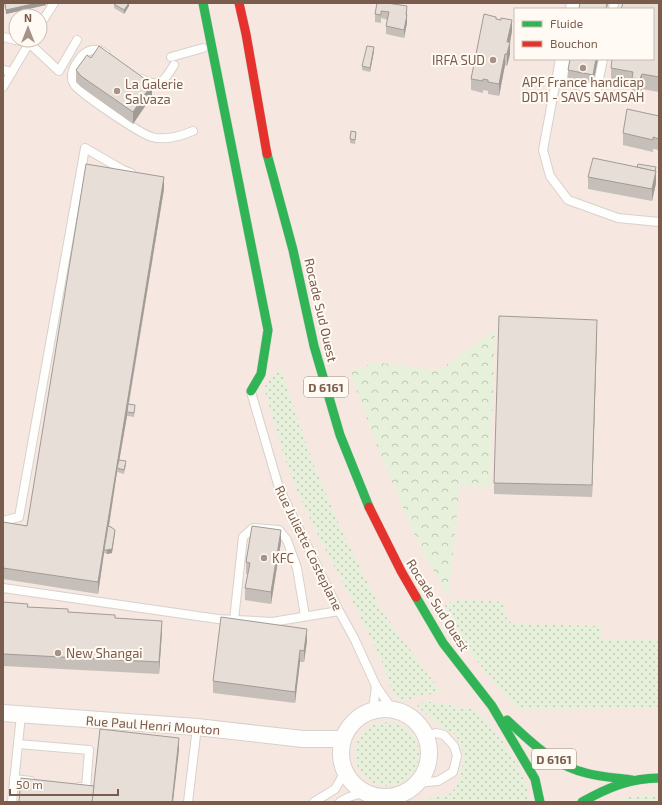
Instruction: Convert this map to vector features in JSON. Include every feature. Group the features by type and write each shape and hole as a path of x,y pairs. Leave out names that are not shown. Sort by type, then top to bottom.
{"main road":[{"path":"203,3 268,330 261,374 251,391"},
{"name":"Rocade Sud Ouest","path":"239,3 268,153 293,250 314,346 340,435 368,505 401,571 443,643 492,706 535,779 540,802"},
{"path":"242,3 246,34"},
{"name":"Rocade Sud Ouest","path":"492,706 539,749 560,764 588,773 632,780"},
{"path":"582,802 605,789 632,780 659,778"}],"street":[{"path":"392,709 406,714 416,721 424,731 428,743 429,756 426,768 409,792 385,799 365,792 353,784 344,772 341,761 341,744 348,728 356,719 372,710 392,709"},
{"name":"Rue Paul Henri Mouton","path":"3,714 197,727 341,744"}],"lane":[{"path":"48,12 54,3"},
{"path":"36,48 59,71 77,40"},
{"path":"3,87 26,48"},
{"path":"171,56 203,48"},
{"path":"114,60 98,50 91,50 84,55 75,66 72,74 73,84 81,92 137,129 152,137 164,139 181,136 194,131"},
{"path":"560,60 543,150 550,176 568,200 618,218 659,222"},
{"path":"566,60 562,82 597,89 603,60"},
{"path":"137,75 151,84 157,83 167,77 174,65"},
{"path":"3,70 12,72"},
{"path":"3,521 19,517 85,148 123,170 142,177"},
{"name":"Rue Juliette Costeplane","path":"248,381 279,488 339,611 354,638 376,686 392,709"},
{"path":"234,620 243,537 253,528 279,530 287,540 297,568 305,616"},
{"path":"3,588 218,620 272,622 339,611"},
{"path":"372,710 376,686"},
{"path":"12,802 21,715"},
{"path":"188,802 197,727"},
{"path":"409,792 453,772 457,756 454,746 444,735 436,733 426,736"},
{"path":"18,744 90,750 86,788 72,786"},
{"path":"314,802 335,789 344,772"},
{"path":"14,779 36,782"},
{"path":"340,802 349,797 365,792"}],"shaded area":[{"path":"3,3 659,3 659,802 3,802"}],"green space":[{"path":"495,330 490,487 460,486 448,598 414,534 379,451 350,372 375,362 438,371"},
{"path":"280,367 314,466 341,529 381,610 441,692 419,695 404,702 393,692 386,672 365,625 310,519 287,464 264,388"},
{"path":"455,599 504,602 505,614 513,624 601,626 601,640 659,640 659,708 518,709 495,684 465,645 445,606"},
{"path":"424,701 476,710 501,739 523,774 531,802 418,802 450,794 457,786 464,760 462,747 455,734 445,730 417,706"},
{"path":"387,722 399,724 410,731 417,742 419,754 417,766 410,777 399,784 387,786 375,784 364,777 357,766 355,754 357,742 364,731 375,724"},
{"path":"659,795 659,802 616,802 628,797"}],"building":[{"path":"5,3 37,3 8,8 6,10"},
{"path":"129,3 124,10 114,4"},
{"path":"377,3 407,6 404,30 386,26 389,12 381,11 381,15 375,14"},
{"path":"580,3 607,3 606,8 579,8"},
{"path":"623,3 659,3 659,77 642,74 640,79 632,78 633,72 611,68 612,60 654,60 654,8 621,8"},
{"name":"IRFA SUD","path":"484,14 496,17 496,19 501,20 501,18 512,20 507,42 510,42 507,54 505,54 499,84 488,82 488,80 483,79 483,81 471,79"},
{"path":"99,46 152,84 133,112 81,76 76,70 87,55 91,58"},
{"path":"367,46 374,47 370,68 362,66"},
{"path":"570,60 596,60 593,75 568,70"},
{"path":"627,109 659,116 659,139 653,137 653,140 623,133"},
{"path":"351,131 356,132 355,140 350,139"},
{"path":"593,158 656,171 652,189 588,177"},
{"path":"86,164 164,177 98,582 3,568 3,522 27,526"},
{"path":"638,164 656,167 655,171 637,167"},
{"path":"499,316 597,320 592,485 494,483"},
{"path":"128,404 135,405 134,413 127,412"},
{"path":"119,460 126,461 124,470 117,468"},
{"path":"108,526 115,530 112,549 104,550"},
{"name":"KFC","path":"252,526 281,530 271,592 245,588 250,563 246,562"},
{"path":"3,602 28,604 27,607 68,609 68,612 115,615 115,618 162,621 159,662 3,654"},
{"path":"221,617 307,629 304,651 300,650 295,692 213,681"},
{"path":"100,729 179,738 172,802 92,802"},
{"path":"21,778 94,786 92,802 19,802"}],"traffic: fast":[{"path":"203,3 268,330 261,374 251,391"},
{"path":"267,154 293,250 314,346 340,435 369,507"},
{"path":"416,597 443,643 492,706 535,779 540,802"},
{"path":"507,720 543,752 563,764 592,774 632,780"},
{"path":"582,802 600,792 628,782 648,778 659,778"}],"traffic: jam":[{"path":"239,3 246,34 267,154"},
{"path":"369,507 401,571 416,597"}],"place":[{"name":"IRFA SUD","path":"493,60"},
{"name":"APF France handicap DD11 - SAVS SAMSAH","path":"583,68"},
{"name":"La Galerie Salvaza","path":"117,91"},
{"name":"KFC","path":"264,558"},
{"name":"New Shangai","path":"58,653"}]}
